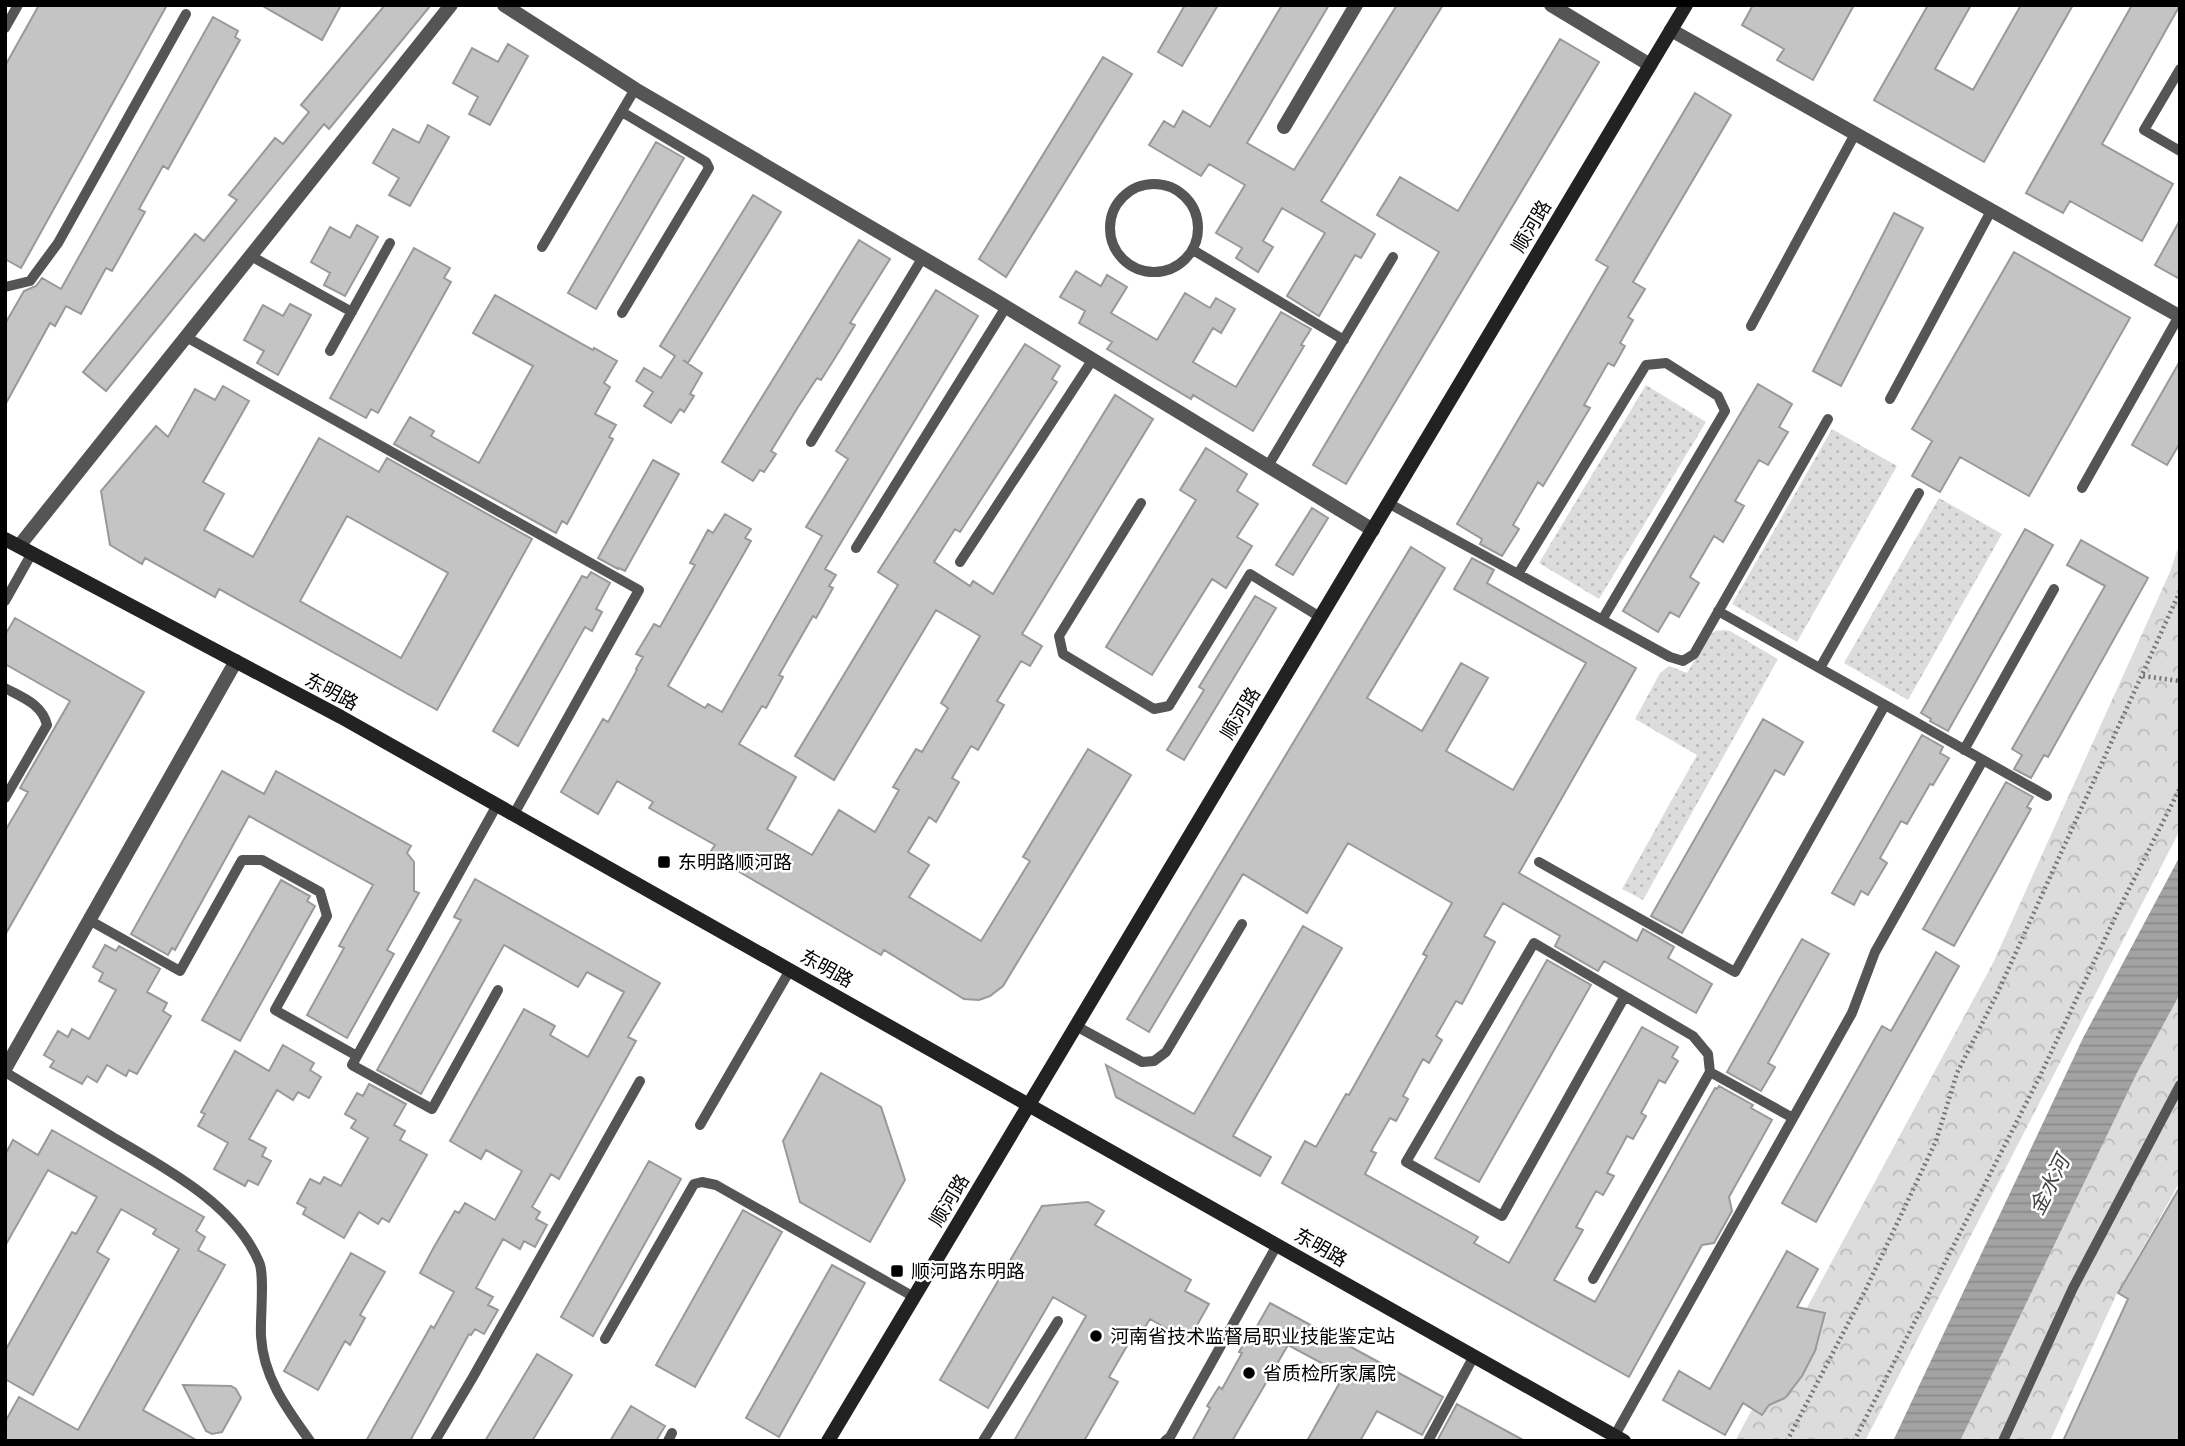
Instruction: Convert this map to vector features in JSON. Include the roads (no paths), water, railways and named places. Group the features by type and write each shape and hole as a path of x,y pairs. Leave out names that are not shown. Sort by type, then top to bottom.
{"street":[{"path":"26,549 186,337 451,5"},
{"path":"504,5 635,89 923,257 1373,530"},
{"path":"1284,127 1356,5"},
{"path":"1551,5 1650,65"},
{"name":"顺河路","path":"828,1441 1686,5"},
{"path":"1671,30 2179,316"},
{"name":"东明路","path":"5,539 341,717 1619,1438"},
{"path":"5,1071 236,662"}],"lane":[{"path":"5,28 18,5"},
{"path":"5,287 30,281 58,243 186,14"},
{"path":"2180,69 2144,130 2180,151"},
{"path":"542,247 635,89"},
{"path":"622,111 706,162 709,168 622,313"},
{"path":"1751,326 1855,134"},
{"path":"1151,184 1177,190 1187,197 1198,219 1199,231 1193,250 1183,263 1173,269 1148,273 1136,269 1125,262 1112,242 1110,229 1117,204 1126,194 1138,187 1151,184"},
{"path":"1890,399 1991,211"},
{"path":"330,351 390,243"},
{"path":"1193,250 1344,340"},
{"path":"251,256 352,312"},
{"path":"811,442 923,257"},
{"path":"1268,466 1393,257"},
{"path":"856,548 1006,307"},
{"path":"2082,488 2179,316"},
{"path":"186,337 639,590 514,814"},
{"path":"961,562 1093,359"},
{"path":"1518,574 1646,365 1666,363 1718,396 1725,411 1602,620"},
{"path":"1388,503 1670,657 1683,661 1695,654 1828,419"},
{"path":"1820,668 1919,493"},
{"path":"1140,503 1059,636 1063,654 1154,709 1169,706 1250,574 1320,617"},
{"path":"5,601 26,549"},
{"path":"1964,750 2054,589"},
{"path":"1718,611 2047,796"},
{"path":"5,688 36,705 44,714 47,725 5,798"},
{"path":"1539,862 1735,972 1885,705"},
{"path":"1619,1438 1852,1013 1875,952 1983,760"},
{"path":"497,805 352,1065 432,1110 498,990"},
{"path":"89,920 180,971 242,860 262,860 320,892 327,916 275,1010 357,1056"},
{"path":"1076,1026 1142,1062 1154,1061 1166,1052 1242,923"},
{"path":"1593,1279 1710,1072 1707,1054 1693,1035 1534,943 1406,1162 1502,1216 1625,996"},
{"path":"700,1125 790,970"},
{"path":"5,1071 183,1179 233,1222 261,1264 261,1339 270,1378 289,1412 310,1441"},
{"path":"1710,1072 1793,1118"},
{"path":"435,1441 640,1081"},
{"path":"2003,1441 2073,1288 2180,1085"},
{"path":"605,1339 694,1184 702,1182 716,1185 914,1297"},
{"path":"1165,1441 1170,1437 1277,1245"},
{"path":"983,1441 1058,1321"},
{"path":"1428,1441 1474,1356"}],"water":[{"name":"金水河","path":"2180,856 2180,994 2137,1073 1960,1441 1893,1441 2083,1038"}],"place":[{"name":"东明路顺河路","path":"664,862"},
{"name":"顺河路东明路","path":"897,1271"},
{"name":"河南省技术监督局职业技能鉴定站","path":"1096,1336"},
{"name":"省质检所家属院","path":"1249,1373"}]}
